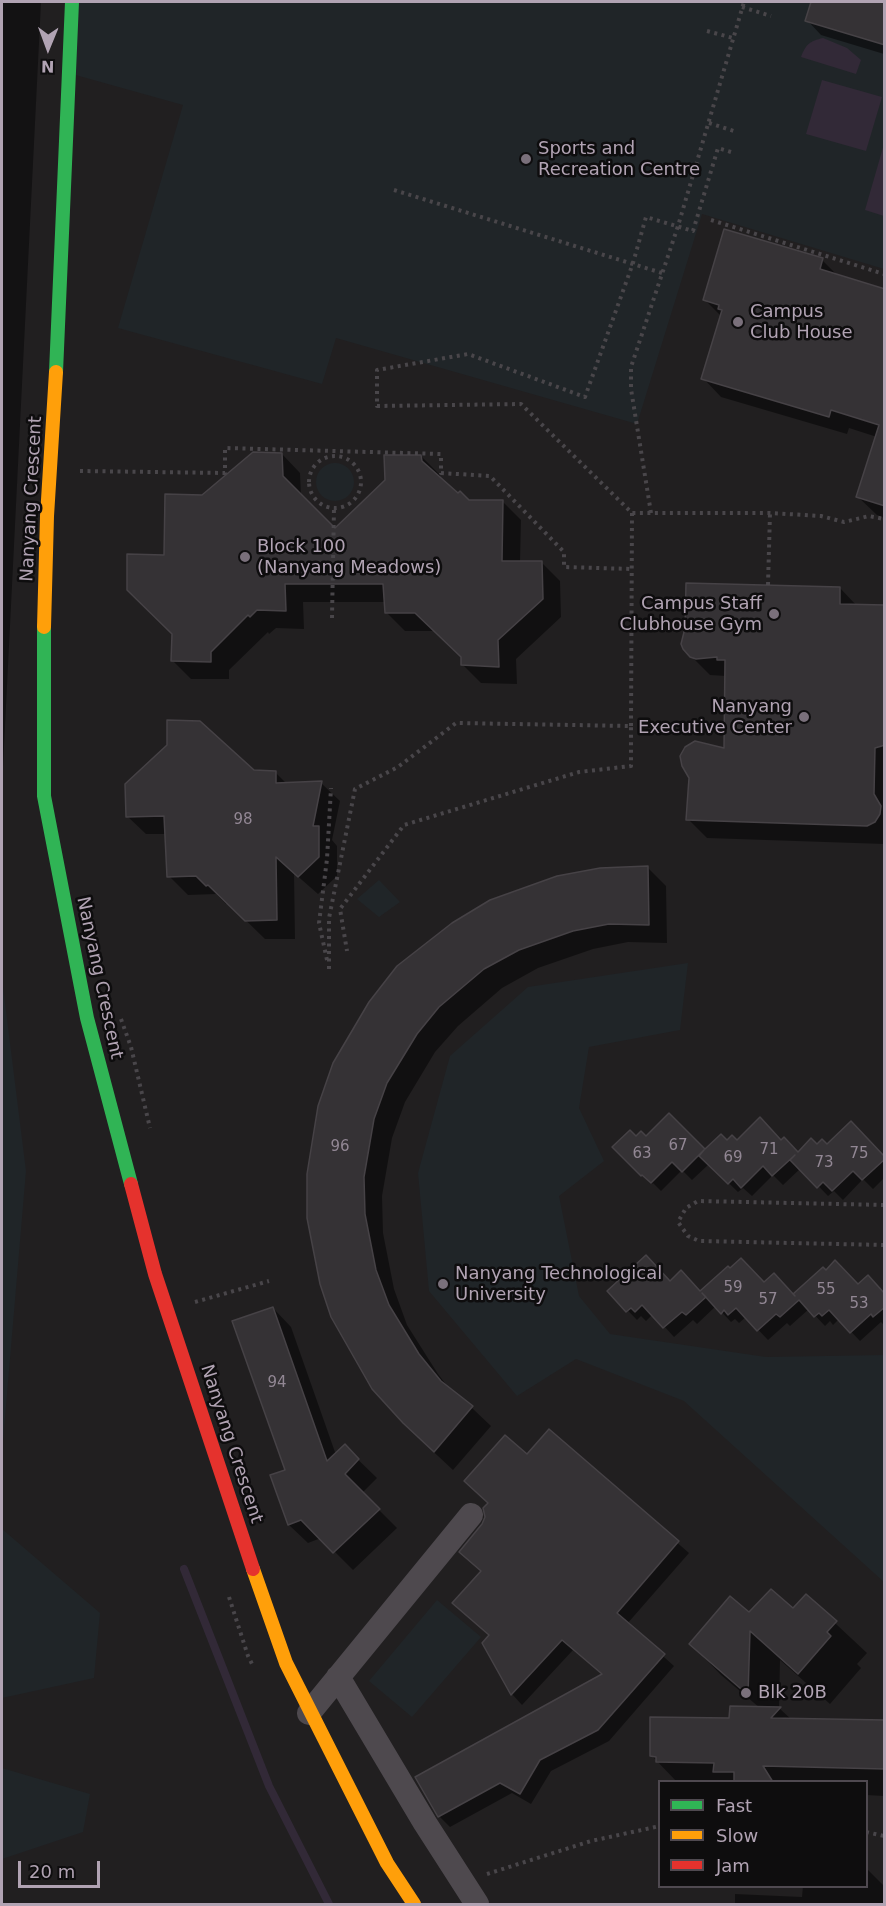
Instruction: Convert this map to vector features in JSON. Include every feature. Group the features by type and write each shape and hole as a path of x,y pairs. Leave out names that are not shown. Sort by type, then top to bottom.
{"street":[{"name":"Nanyang Crescent","path":"72,2 53,431 47,516 43,669 44,796 87,1018 155,1274 286,1663 309,1713 387,1863 414,1905"},
{"path":"309,1713 471,1515"},
{"path":"338,1677 477,1905"}],"path":[{"path":"651,513 631,389 631,367 678,226 744,2"},
{"path":"742,7 771,16"},
{"path":"707,31 733,38"},
{"path":"709,123 737,132"},
{"path":"731,152 718,148 693,231 646,217 633,263 585,397 468,354 377,370 377,406 521,404 632,513 770,513 820,516 844,522 869,516 885,519"},
{"path":"394,190 662,273"},
{"path":"711,220 885,274"},
{"path":"80,471 225,473 225,448 337,454 441,454 441,473 490,476 564,552 564,567 632,569"},
{"path":"337,454 352,462 361,476 361,483 355,498 342,507 334,508 319,502 310,488 309,480 315,465 321,459 337,454"},
{"path":"80,482 81,461"},
{"path":"332,618 334,508"},
{"path":"347,951 340,909 404,825 579,772 631,766 632,513"},
{"path":"768,585 770,513"},
{"path":"331,788 327,859 319,923 329,969 329,918 355,789 398,766 456,723 631,726"},
{"path":"119,1013 131,1047 153,1138"},
{"path":"885,1205 698,1202 686,1208 678,1222 688,1236 699,1241 885,1245"},
{"path":"190,1304 269,1281"},
{"path":"226,1590 248,1656 258,1676"},
{"path":"463,1882 591,1841 658,1826"},
{"path":"868,1832 885,1836"}],"shaded area":[{"name":"Nanyang Technological University","path":"41,2 884,2 884,1904 2,1904 2,786"},
{"name":"Sports and Recreation Centre","path":"76,2 884,2 884,269 702,214 637,424 336,338 322,384 118,328 183,105 72,74"},
{"path":"823,38 847,48 861,60 856,74 801,57 809,44"},
{"path":"822,80 882,97 866,151 806,134"},
{"path":"884,144 884,216 865,210"},
{"path":"335,463 342,464 348,469 353,475 353,489 348,495 342,500 335,501 328,500 322,495 317,489 316,482 317,475 322,469 328,464"},
{"path":"379,880 400,902 379,917 357,899"},
{"path":"688,963 680,1030 589,1047 579,1108 604,1161 559,1196 579,1296 610,1334 766,1357 884,1355 884,1582 684,1401 576,1359 517,1396 429,1291 418,1173 450,1056 528,987"},
{"path":"2,979 26,1171 2,1453"},
{"path":"2,1529 100,1613 94,1678 2,1698"},
{"path":"437,1600 481,1637 412,1717 369,1681"},
{"path":"2,1768 90,1794 83,1832 2,1859"}],"building":[{"path":"811,2 885,2 885,45 805,21"},
{"path":"724,229 823,258 820,269 885,289 885,506 856,497 879,425 831,410 829,417 701,379 722,310 718,309 719,305 703,300"},
{"path":"253,452 282,453 283,476 335,528 385,480 384,455 421,455 422,461 469,500 503,500 502,561 542,561 543,599 498,640 499,667 461,665 461,657 415,613 385,613 383,584 285,584 286,611 257,610 250,617 248,615 211,652 211,662 171,661 172,634 127,590 127,554 164,555 165,494 202,495"},
{"name":"Nanyang Executive Center","path":"686,583 840,587 840,604 885,605 885,745 875,748 874,794 881,806 880,814 875,822 867,826 686,820 689,778 682,766 680,756 685,747 695,741 724,748 725,660 717,660 717,657 696,659 690,657 683,649 681,644 685,628"},
{"path":"167,720 200,721 254,770 276,771 276,783 322,781 313,826 319,826 319,857 298,877 276,857 277,920 245,921 196,876 167,877 164,816 126,817 125,784 167,745"},
{"path":"648,866 649,925 609,924 573,931 519,950 484,969 439,1007 417,1034 387,1083 374,1119 364,1177 365,1214 376,1270 389,1305 419,1354 441,1381 473,1406 434,1452 372,1389 331,1317 320,1284 307,1218 307,1174 318,1106 333,1063 369,1002 397,966 452,923 490,900 557,876 600,868"},
{"path":"669,1113 705,1149 721,1134 727,1140 732,1135 737,1140 760,1117 781,1140 784,1137 798,1152 811,1138 817,1144 822,1139 827,1144 851,1121 885,1159 862,1180 853,1171 832,1191 823,1182 817,1188 790,1160 795,1155 772,1176 763,1166 741,1188 733,1179 728,1184 699,1156 704,1150 682,1172 672,1162 651,1183 612,1147 630,1130 636,1136 641,1131 646,1136"},
{"path":"646,1255 670,1281 681,1270 700,1291 728,1266 730,1268 741,1258 764,1282 774,1273 793,1294 823,1267 826,1270 835,1260 858,1284 868,1275 885,1294 885,1307 873,1317 871,1314 850,1333 829,1310 822,1316 819,1313 814,1317 799,1300 780,1317 776,1314 757,1331 736,1308 728,1315 724,1310 721,1314 706,1297 686,1315 682,1312 663,1328 642,1305 635,1312 631,1308 626,1312 607,1291"},
{"path":"273,1307 327,1461 345,1444 359,1459 345,1474 380,1509 333,1553 301,1520 288,1525 270,1475 285,1470 232,1321"},
{"path":"549,1429 679,1541 617,1613 665,1654 598,1730 540,1760 520,1794 500,1783 438,1817 415,1777 602,1674 562,1640 511,1695 482,1643 489,1635 452,1603 481,1571 459,1552 482,1524 485,1517 483,1508 488,1503 464,1481 505,1435 527,1454"},
{"path":"771,1589 793,1608 806,1594 837,1621 827,1632 831,1636 798,1674 750,1631 748,1695 689,1644 730,1596 749,1612"},
{"path":"730,1706 781,1707 771,1718 885,1720 885,1769 763,1766 772,1780 734,1780 734,1772 713,1772 714,1763 656,1762 656,1757 650,1756 650,1717 729,1718"}],"waterway":[{"path":"184,1569 269,1786 329,1904"}],"traffic: fast":[{"path":"56,372 72,2"},
{"path":"44,627 44,796 87,1018 131,1184"}],"traffic: slow":[{"path":"44,627 47,516 56,372"},
{"path":"253,1569 286,1663 387,1863 414,1904"}],"traffic: jam":[{"path":"131,1184 155,1274 253,1569"}],"place":[{"name":"Sports and Recreation Centre","path":"526,159"},
{"name":"Campus Club House","path":"738,322"},
{"name":"Block 100 (Nanyang Meadows)","path":"245,557"},
{"name":"Campus Staff Clubhouse Gym","path":"774,614"},
{"name":"Nanyang Executive Center","path":"804,717"},
{"name":"Nanyang Technological University","path":"443,1284"},
{"name":"Blk 20B","path":"746,1693"}]}
